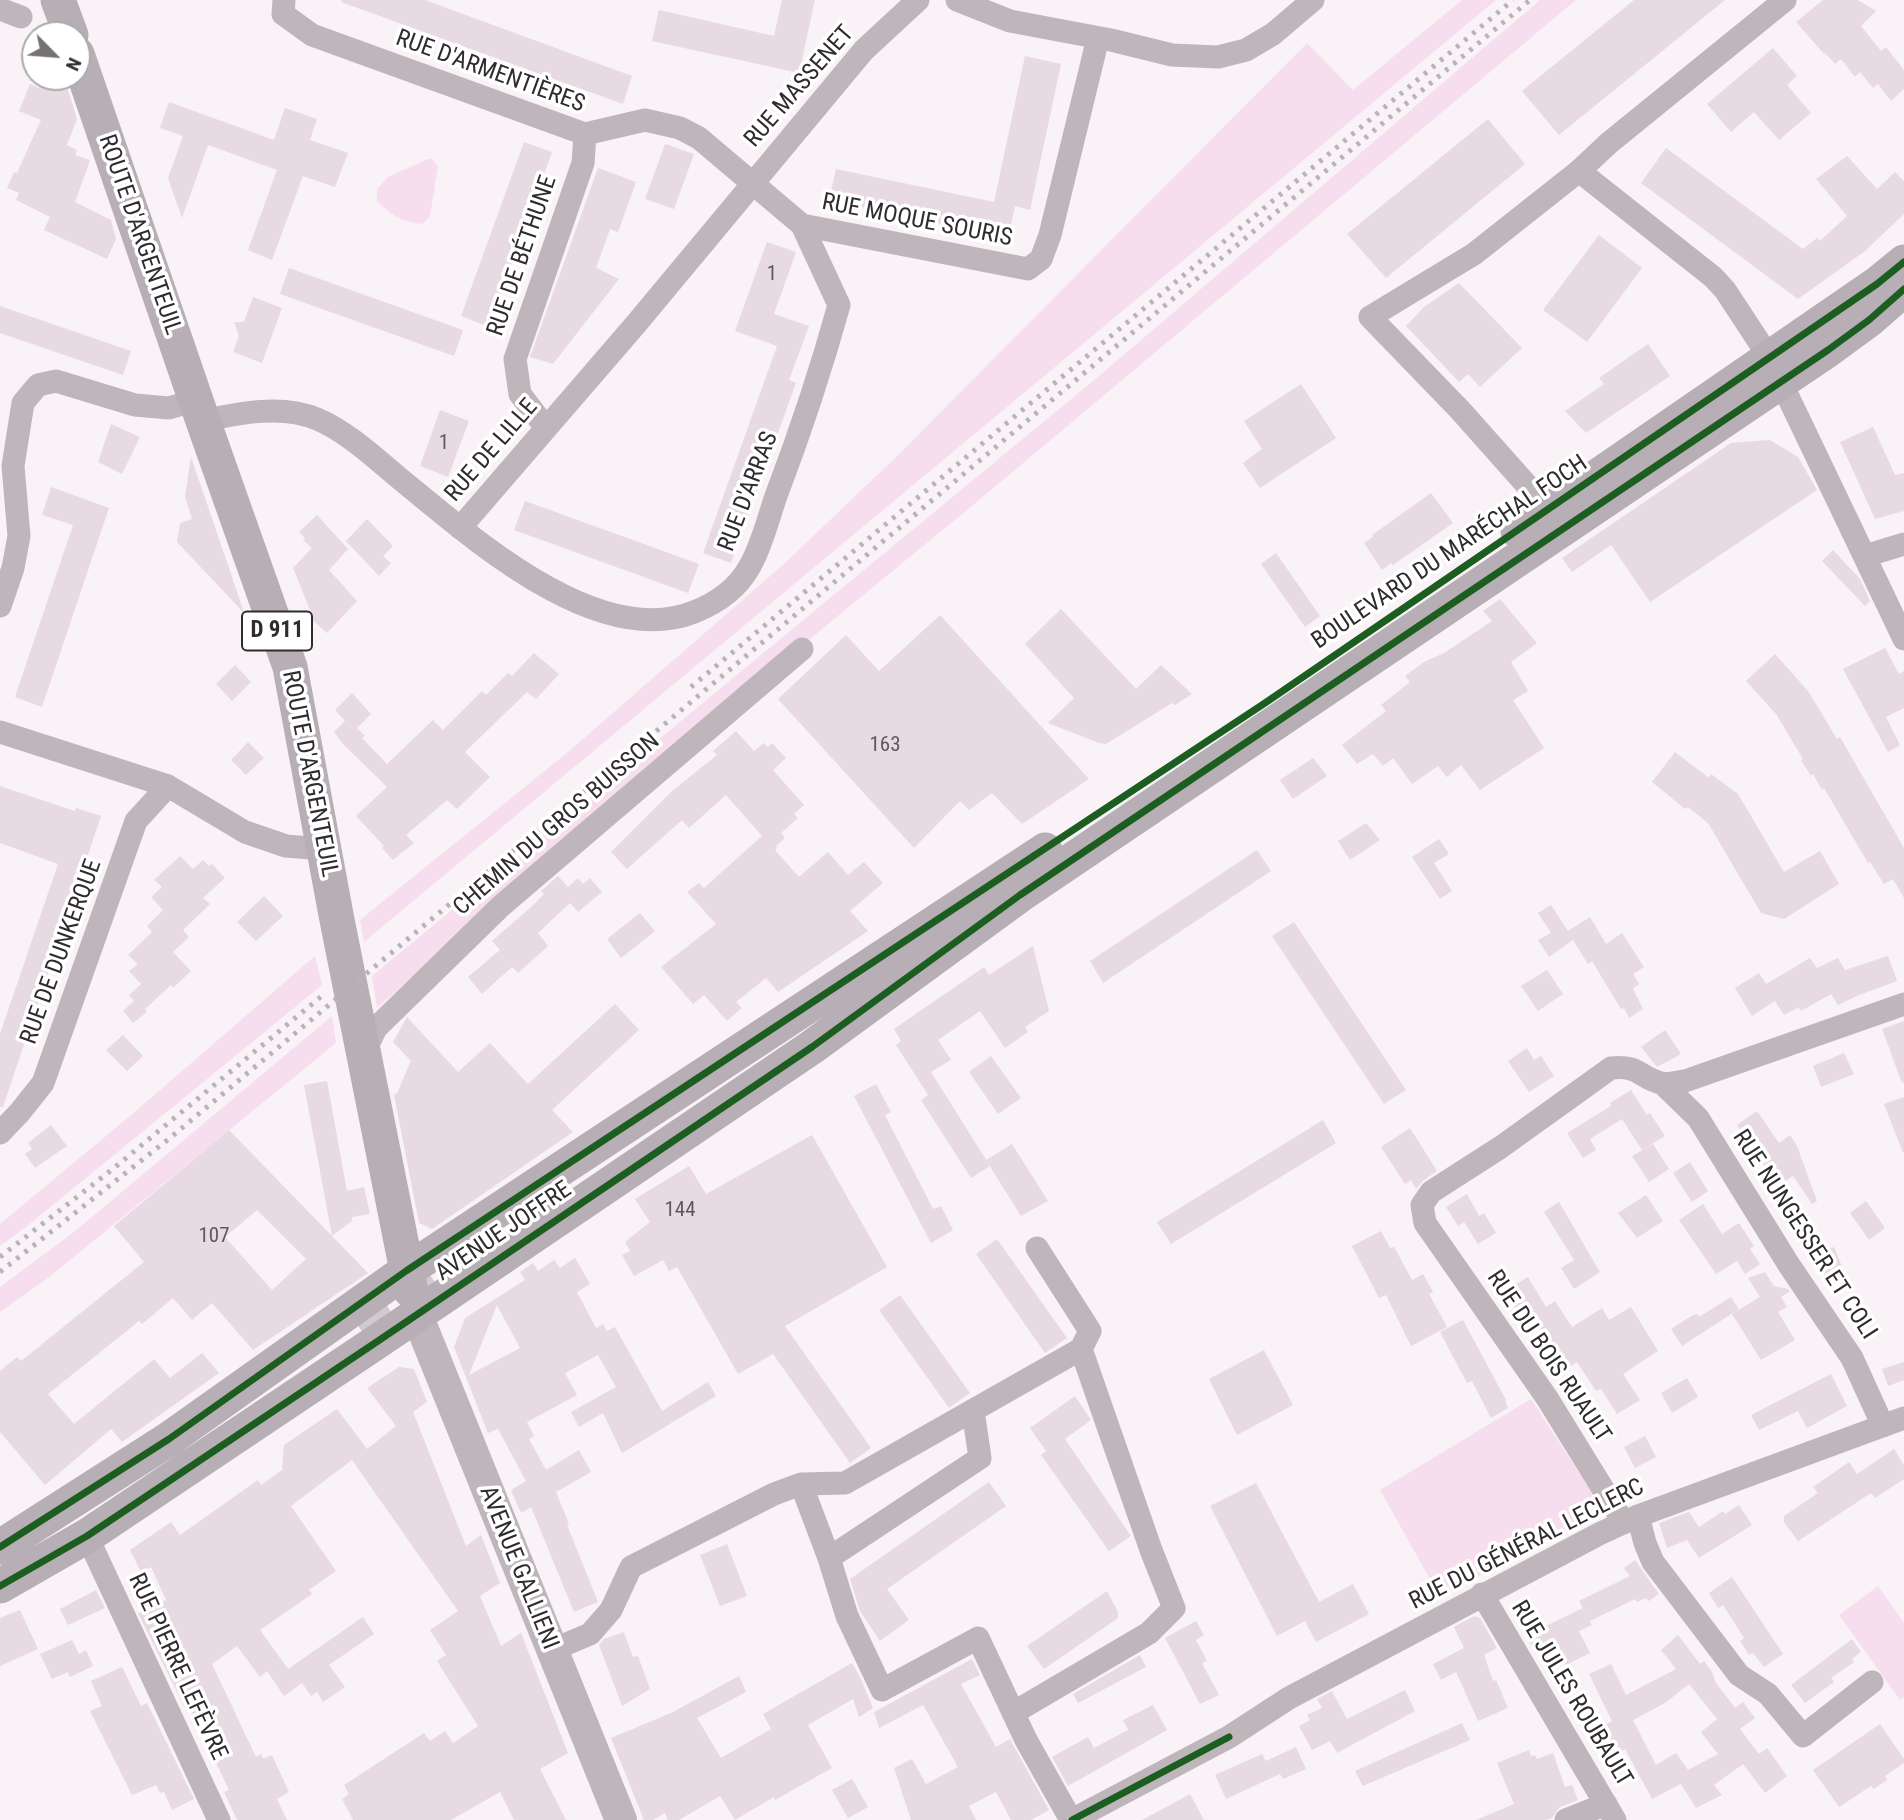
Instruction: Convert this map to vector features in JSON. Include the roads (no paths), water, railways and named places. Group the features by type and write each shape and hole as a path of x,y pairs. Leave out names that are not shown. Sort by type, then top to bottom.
{"main road":[{"path":"58,0 66,21"},
{"name":"ROUTE D'ARGENTEUIL","path":"90,91 290,667 405,1271"},
{"name":"BOULEVARD DU MARÉCHAL FOCH","path":"1017,883 1775,369 1904,262"},
{"name":"BOULEVARD DU MARÉCHAL FOCH","path":"1017,883 1549,510 1775,369 1852,332 1904,289"},
{"name":"AVENUE JOFFRE","path":"0,1548 169,1439 405,1271 912,954 1017,883"},
{"name":"AVENUE JOFFRE","path":"654,1115 592,1169 464,1263 820,1026 912,954"},
{"name":"AVENUE JOFFRE","path":"0,1586 87,1536 812,1047 912,954"},
{"name":"D 911","path":"405,1271 417,1315"},
{"name":"AVENUE GALLIENI","path":"417,1315 621,1820"},
{"name":"AVENUE JOFFRE","path":"0,1548 55,1526 362,1331 114,1506 0,1576"}],"street":[{"name":"RUE MASSENET","path":"754,182 864,50 918,0"},
{"path":"957,0 1010,21 1172,55 1218,57 1246,50 1273,34 1313,0"},
{"path":"1549,510 1460,410 1370,317 1474,254 1579,171 1609,143 1785,0"},
{"name":"RUE D'ARMENTIÈRES","path":"284,7 312,35 585,134 645,120 680,128 699,138 754,182"},
{"name":"RUE MOQUE SOURIS","path":"802,225 1028,269 1041,259 1050,235 1098,38"},
{"name":"RUE DE BÉTHUNE","path":"546,429 520,394 515,359 583,163 585,134"},
{"path":"1579,171 1713,277 1732,301 1775,369 1904,639"},
{"name":"RUE D'ARRAS","path":"460,528 479,544 550,589 617,617 656,620 681,617 725,597 750,566 802,427 839,305 802,225 754,182"},
{"name":"RUE DE LILLE","path":"0,606 13,568 19,536 13,466 23,403 38,386 56,381 135,405 199,410 293,412 318,419 360,446 460,528 754,182"},
{"path":"1865,556 1904,544"},
{"name":"CHEMIN DU GROS BUISSON","path":"362,1050 376,1028 501,906 802,649"},
{"path":"0,732 168,786 245,832 286,846 323,849"},
{"name":"RUE DE DUNKERQUE","path":"0,1133 43,1083 136,821 168,786"},
{"path":"1663,1084 1685,1081 1904,1004"},
{"name":"RUE NUNGESSER ET COLI","path":"1425,1223 1422,1205 1431,1192 1501,1147 1611,1068 1626,1066 1640,1071 1663,1084 1698,1118 1789,1265 1894,1422"},
{"name":"RUE DU BOIS RUAULT","path":"1425,1223 1631,1519 1653,1562 1739,1675 1768,1694 1803,1736 1872,1682"},
{"path":"552,1650 590,1634 611,1610 631,1567 774,1494 801,1484 845,1483 1081,1349 1090,1331 1037,1248"},
{"path":"1013,1713 1149,1633 1174,1608 1081,1349"},
{"path":"830,1558 980,1458 973,1411"},
{"name":"RUE DU GÉNÉRAL LECLERC","path":"1071,1820 1229,1737 1289,1698 1482,1594 1631,1519 1894,1422"},
{"path":"801,1484 830,1558 847,1616 882,1690 978,1638 1013,1713 1071,1820"},
{"name":"RUE PIERRE LEFÈVRE","path":"87,1536 219,1820"},
{"name":"RUE JULES ROUBAULT","path":"1482,1594 1611,1812"},
{"path":"1566,1820 1611,1812"}],"tunnel":[{"path":"359,1327 461,1259"}],"railway":[{"path":"691,687 1513,0"},
{"path":"0,1272 170,1138 1530,0"},
{"path":"0,1257 114,1168 323,995"}]}
